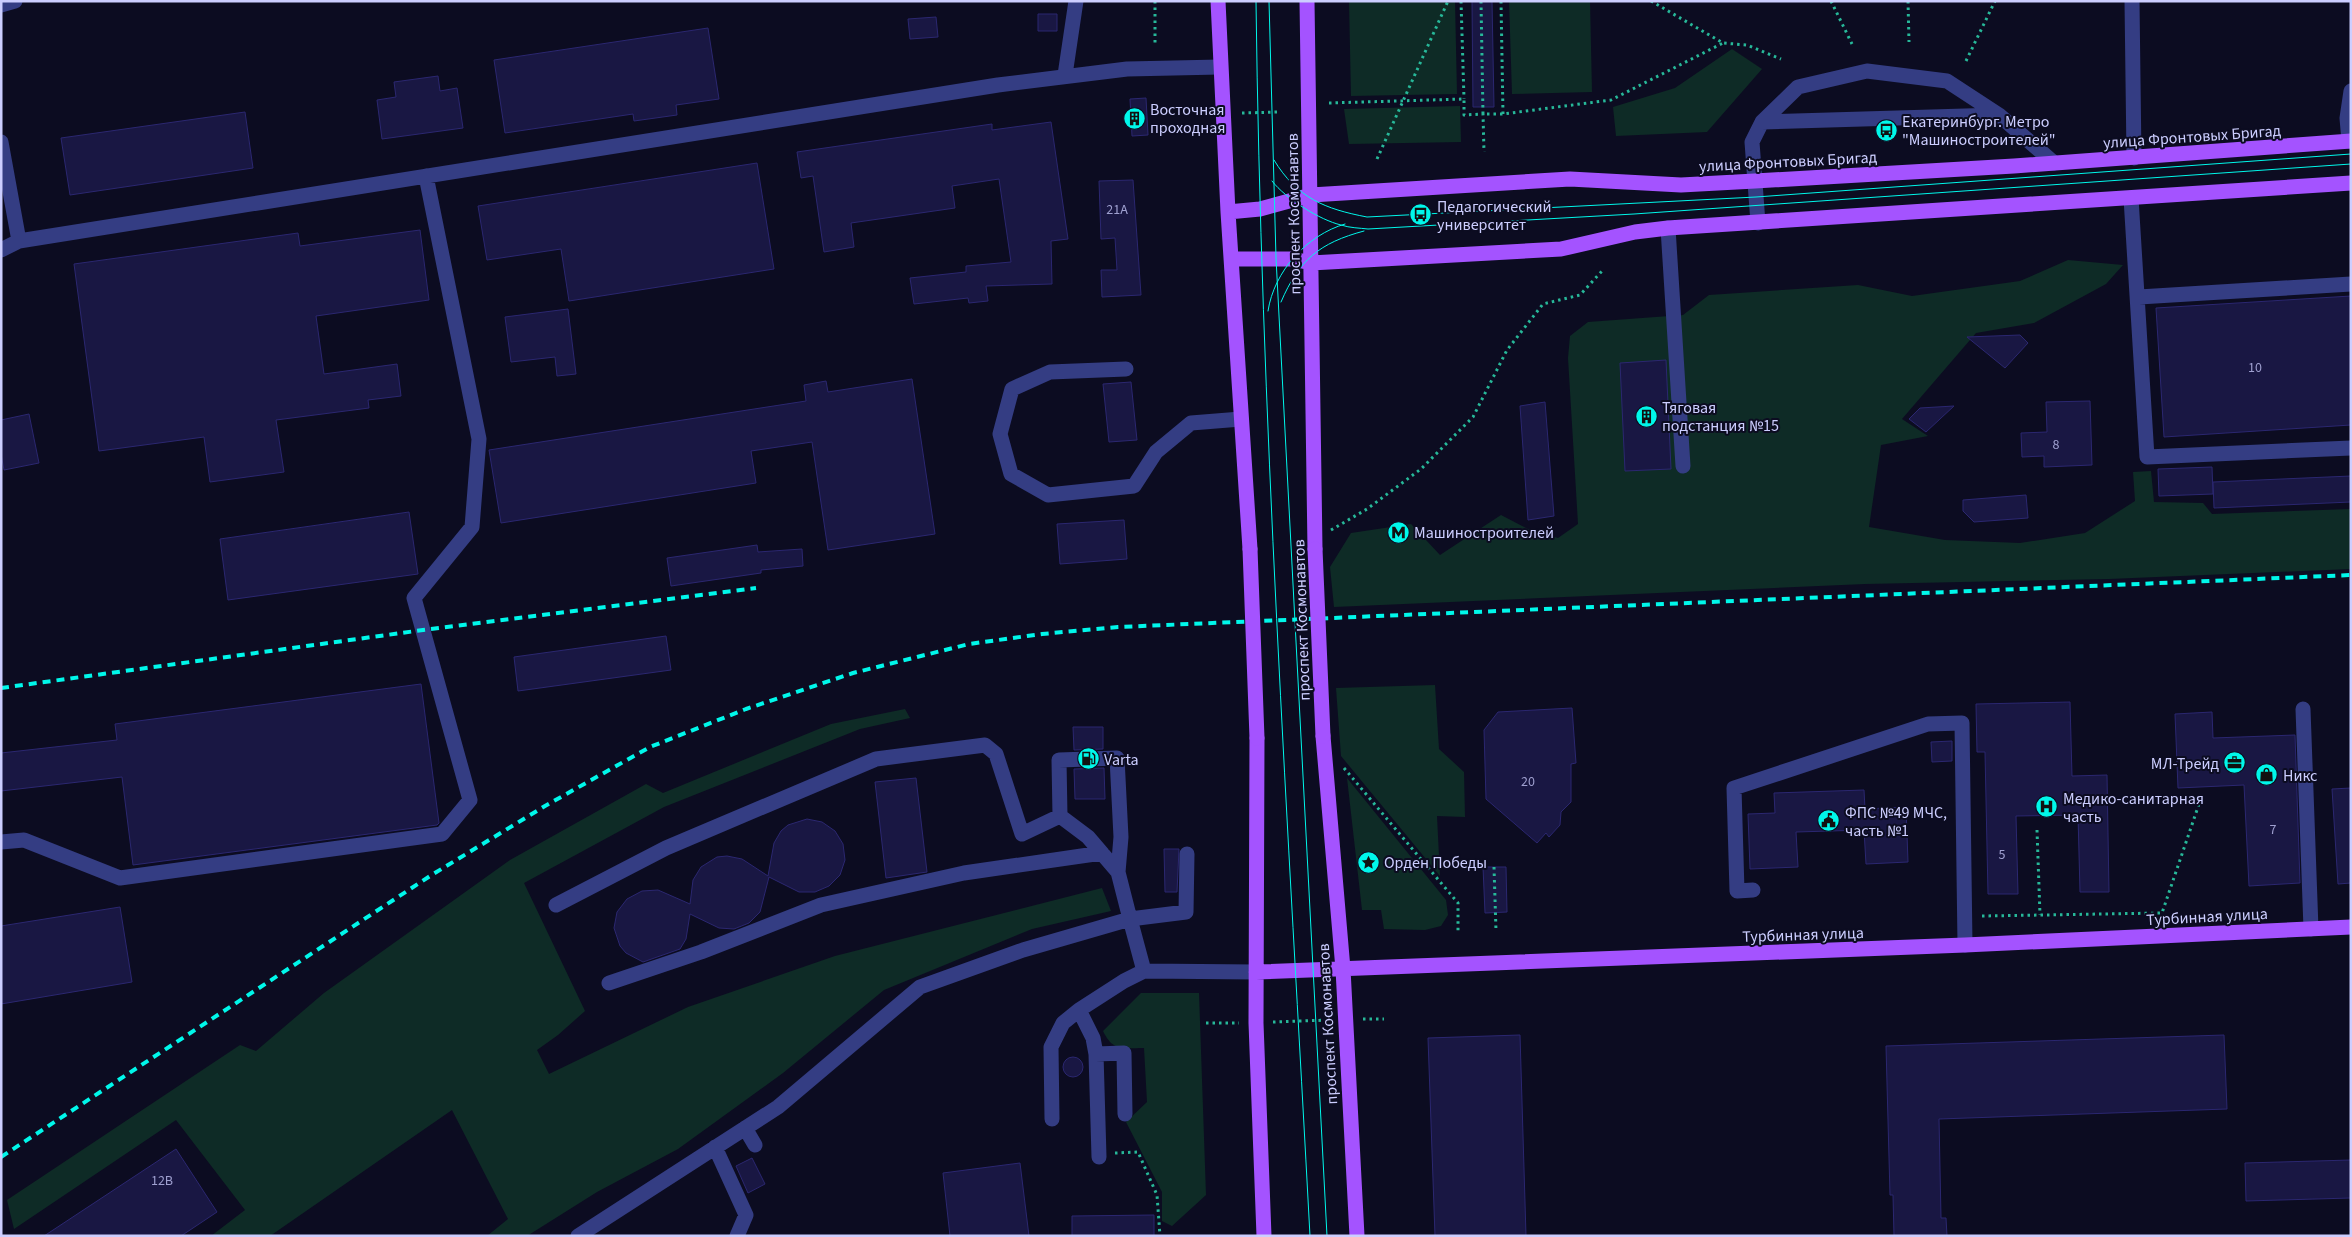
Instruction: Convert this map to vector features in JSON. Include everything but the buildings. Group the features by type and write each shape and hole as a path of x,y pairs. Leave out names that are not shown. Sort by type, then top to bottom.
{"main road":[{"path":"1218,1 1228,212 1250,549 1257,738 1256,1023 1264,1236"},
{"name":"проспект Космонавтов","path":"1307,1 1315,549 1323,736 1342,969 1356,1236"},
{"name":"улица Фронтовых Бригад","path":"1228,212 1260,209 1311,195 1570,179 1681,184 1755,181 2134,158 2350,141"},
{"path":"1231,259 1293,259 1311,263 1562,249 1635,232 1668,228 2351,183"},
{"name":"Турбинная улица","path":"1256,972 1964,945 2351,927"}],"street":[{"path":"1,4 15,1"},
{"path":"1065,75 1076,1"},
{"path":"2132,1 2134,158"},
{"path":"1,250 19,241 1065,75 1127,68 1220,67"},
{"path":"1758,223 1752,142 1762,122 1798,87 1867,71 1947,82 2000,115 2054,163"},
{"path":"2350,141 2346,118 2351,91"},
{"path":"1762,122 2000,115"},
{"path":"1,142 19,241"},
{"path":"1,842 24,840 120,878 442,834 470,800 414,598 472,527 479,439 426,176"},
{"path":"2131,198 2139,297 2147,457 2351,448"},
{"path":"1668,228 1683,466"},
{"path":"2139,297 2351,284"},
{"path":"1126,369 1050,372 1012,389 1000,434 1011,474 1048,495 1134,486 1156,452 1191,423 1242,419"},
{"path":"2303,708 2311,928"},
{"path":"1753,890 1737,891 1734,788 1928,724 1962,723 1964,945"},
{"path":"556,905 666,848 876,759 985,745 996,754 1022,834 1060,816"},
{"path":"1060,816 1059,760 1117,758 1121,837 1118,872 1144,971"},
{"path":"1060,816 1088,837 1118,872"},
{"path":"609,984 701,952 821,905 964,873 1102,853"},
{"path":"578,1236 778,1107 920,987 1023,950 1130,919 1186,912 1187,854"},
{"path":"1052,1119 1051,1047 1063,1023 1079,1010 1124,981 1144,971 1256,972"},
{"path":"1079,1010 1093,1038 1096,1054 1099,1155"},
{"path":"1096,1054 1124,1053 1125,1114"},
{"path":"745,1128 755,1145"},
{"path":"716,1147 746,1215 737,1236"}],"path":[{"path":"1155,1 1155,45"},
{"path":"1376,159 1448,1"},
{"path":"1461,1 1464,115 1503,114 1611,100 1723,43"},
{"path":"1481,1 1484,152"},
{"path":"1501,1 1503,114"},
{"path":"1651,1 1723,43 1748,45 1781,59"},
{"path":"1831,1 1852,44"},
{"path":"1908,1 1908,42"},
{"path":"1966,61 1995,1"},
{"path":"1330,103 1464,99"},
{"path":"1242,112 1279,112"},
{"path":"1328,532 1367,509 1421,469 1474,417 1507,350 1543,304 1580,295 1602,272"},
{"path":"1342,765 1458,903 1458,931"},
{"path":"1964,917 2162,912 2199,804"},
{"path":"2037,830 2040,915"},
{"path":"1494,867 1496,931"},
{"path":"1206,1023 1384,1019"},
{"path":"1099,1155 1138,1152 1157,1195 1160,1236"}],"green space":[{"path":"1349,1 1455,1 1457,94 1351,96"},
{"path":"1509,1 1590,1 1592,92 1512,94"},
{"path":"1732,49 1762,69 1707,132 1616,136 1613,107 1675,88"},
{"path":"1460,106 1461,142 1349,144 1344,109"},
{"path":"2068,260 2123,265 2106,284 2034,323 1976,333 1902,419 1928,436 1881,445 1869,527 1945,540 2020,543 2085,533 2135,501 2133,472 2151,471 2154,502 2203,503 2212,514 2351,509 2351,569 2109,579 1865,584 1334,607 1330,567 1351,533 1411,524 1440,555 1501,515 1528,529 1558,538 1578,524 1568,358 1570,336 1588,322 1683,315 1709,295 1858,285 1912,296 2020,281"},
{"path":"1435,685 1439,749 1464,772 1465,817 1437,816 1440,876 1341,756 1336,688"},
{"path":"905,709 910,718 860,729 664,807 524,883 585,1011 558,1035 537,1050 549,1074 688,1007 835,956 1102,888 1111,911 1032,929 884,990 783,1073 678,1149 597,1192 527,1236 487,1236 508,1219 452,1110 270,1236 211,1236 245,1210 176,1120 14,1229 7,1200 240,1045 256,1051 324,993 510,860 646,784 663,793 831,724"},
{"path":"1347,778 1446,900 1448,915 1441,926 1425,930 1384,929 1381,910 1362,910"},
{"path":"1141,993 1199,993 1206,1195 1172,1226 1162,1221 1162,1192 1126,1122 1147,1102 1144,1048 1115,1046 1103,1031"}],"tram line":[{"path":"1256,1 1263,310 1269,464 1310,1236"},
{"path":"1269,1 1276,258 1327,1236"},
{"path":"1274,160 1292,184 1313,200 1338,210 1367,217 1756,197 2351,154"},
{"path":"1272,181 1294,202 1323,219 1344,226 1368,229 1634,214 2351,164"},
{"path":"1268,311 1271,296 1277,282 1294,257 1318,237 1331,229 1345,224"},
{"path":"1281,302 1295,275 1312,255 1335,241 1364,231"}],"railway":[{"path":"1,1157 430,876 545,806 650,747 746,709 853,673 969,644 1042,634 1118,627 2351,575"},
{"path":"1,688 423,630 756,588"}],"place":[{"name":"Восточная проходная","path":"1134,118"},
{"name":"Екатеринбург. Метро \"Машиностроителей\"","path":"1886,130"},
{"name":"Педагогический университет","path":"1421,215"},
{"name":"Тяговая подстанция №15","path":"1646,416"},
{"name":"Машиностроителей","path":"1398,532"},
{"name":"Varta","path":"1088,759"},
{"name":"МЛ-Трейд","path":"2235,763"},
{"name":"Никс","path":"2267,775"},
{"name":"Медико-санитарная часть","path":"2047,807"},
{"name":"ФПС №49 МЧС, часть №1","path":"1829,821"},
{"name":"Орден Победы","path":"1368,862"}]}
